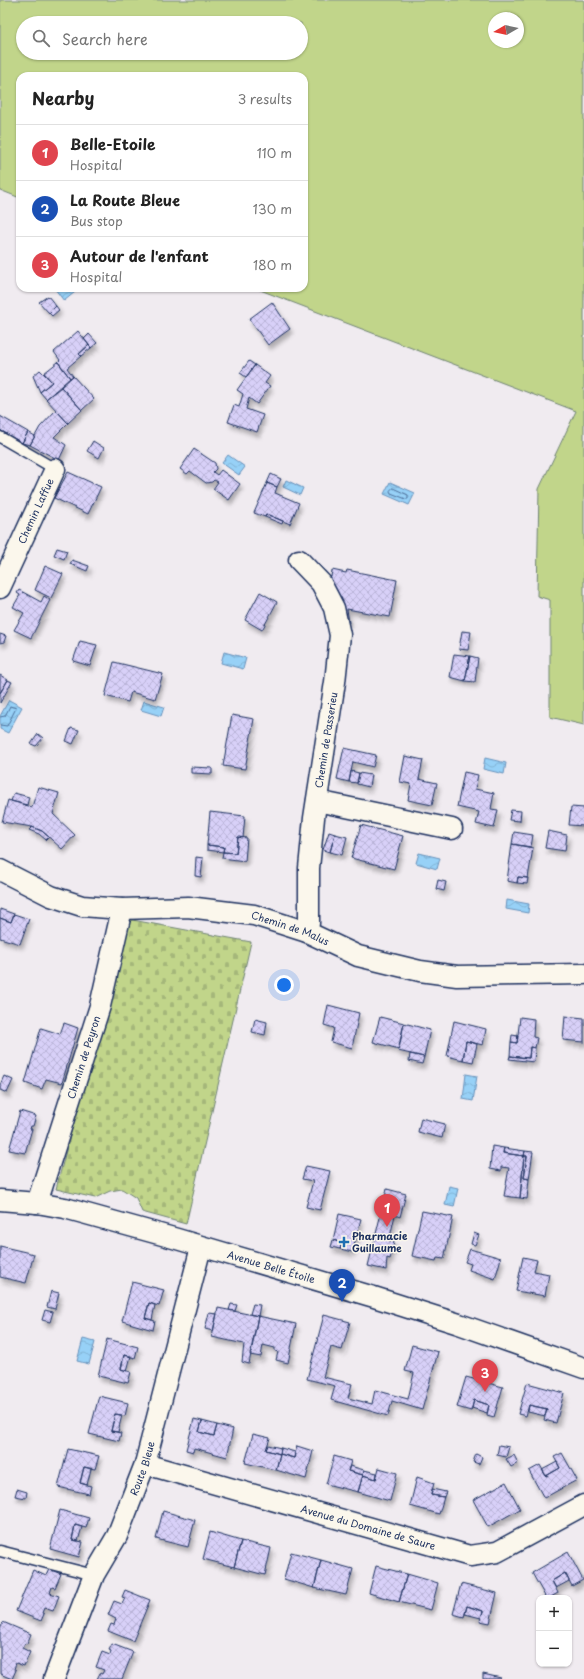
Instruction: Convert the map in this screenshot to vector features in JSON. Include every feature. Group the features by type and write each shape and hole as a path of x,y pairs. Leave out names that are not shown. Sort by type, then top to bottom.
{"street":[{"name":"Chemin Laffue","path":"0,588 55,470"},
{"name":"Chemin de Passerieu","path":"299,560 321,583 334,608 340,635 335,682 317,801 309,868 309,923 307,932"},
{"path":"317,801 452,829"},
{"name":"Chemin de Malus","path":"0,870 51,896 82,906 122,908 188,907 246,914 307,932 358,956 420,971 457,976 584,974"},
{"name":"Chemin de Peyron","path":"37,1203 100,1006 122,908"},
{"name":"Avenue Belle Étoile","path":"0,1200 37,1203 65,1208 201,1247 374,1297 459,1324 584,1368"},
{"name":"Route Bleue","path":"54,1679 94,1575 117,1536 145,1464 201,1247"},
{"name":"Avenue du Domaine de Saure","path":"145,1464 470,1556 497,1552 584,1505"}],"lane":[{"name":"Chemin Laffue","path":"0,437 55,470"},
{"path":"0,1550 94,1575"}],"green space":[{"path":"0,0 584,0 584,725 550,717 550,600 537,596 539,489 576,411 265,292 308,292 308,72 16,72 16,196 0,190"},
{"path":"127,919 251,942 186,1224 142,1212 136,1198 122,1189 110,1191 95,1198 56,1189"}],"water":[{"path":"57,292 75,292 64,301"},
{"path":"228,455 245,467 239,475 222,463"},
{"path":"286,480 303,488 300,495 283,487"},
{"path":"390,482 415,493 409,505 384,494"},
{"path":"224,652 246,658 243,669 221,663"},
{"path":"9,700 22,707 8,733 0,729 0,716"},
{"path":"144,701 164,707 161,716 141,710"},
{"path":"485,758 506,763 504,774 483,769"},
{"path":"419,853 440,858 437,869 416,863"},
{"path":"507,900 529,904 528,913 506,909"},
{"path":"466,1074 477,1076 473,1101 463,1099"},
{"path":"449,1186 458,1188 454,1207 445,1205"},
{"path":"83,1339 95,1342 89,1364 77,1361"}],"building":[{"path":"48,296 56,306 49,313 39,302"},
{"path":"272,302 290,329 268,345 249,319"},
{"path":"56,306 59,310 52,316 49,313"},
{"path":"78,331 89,345 79,354 81,356 67,368 73,376 70,378 58,362 60,360 54,352"},
{"path":"89,334 97,343 91,348 84,339"},
{"path":"89,345 91,348 81,356 79,354"},
{"path":"249,361 255,365 246,377 240,373"},
{"path":"58,362 70,378 46,399 40,392 52,382 44,373"},
{"path":"255,365 270,376 265,383 270,386 257,404 249,398 246,409 263,415 257,432 228,422 234,405 239,407 243,394 237,390"},
{"path":"40,370 52,382 40,392 33,376"},
{"path":"73,376 94,399 82,410 61,387"},
{"path":"61,387 82,410 68,423 46,399"},
{"path":"56,410 68,423 54,437 66,445 59,460 30,445 40,427"},
{"path":"0,416 28,432 22,443 0,430"},
{"path":"28,432 35,436 30,445 22,443"},
{"path":"93,441 104,448 99,458 87,451"},
{"path":"194,449 215,463 216,469 213,472 217,475 221,470 240,484 229,500 213,489 218,482 214,480 206,483 190,471 187,474 180,469"},
{"path":"68,472 101,487 88,514 54,498"},
{"path":"271,474 281,479 277,487 267,483"},
{"path":"267,483 277,487 275,493 299,503 290,524 266,514 265,517 254,513"},
{"path":"266,514 283,521 282,524 265,517"},
{"path":"57,548 67,551 64,559 54,555"},
{"path":"72,560 89,566 87,571 70,564"},
{"path":"45,566 63,574 51,598 35,590"},
{"path":"332,570 346,573 347,570 397,580 390,617 347,609 349,623 343,622 326,575 331,577"},
{"path":"19,590 41,602 44,596 50,600 31,638 14,630 24,613 13,607 20,595 17,593"},
{"path":"260,592 277,602 262,630 245,620"},
{"path":"462,631 471,632 468,650 459,649"},
{"path":"0,634 6,636 4,642 0,643"},
{"path":"80,641 97,645 90,666 73,661"},
{"path":"454,654 470,656 465,681 450,677"},
{"path":"470,656 478,658 475,682 465,681"},
{"path":"114,662 163,674 155,699 131,692 128,702 105,696"},
{"path":"0,675 8,680 0,693"},
{"path":"8,680 12,682 0,703 0,693"},
{"path":"232,715 254,719 245,769 223,766"},
{"path":"71,728 79,730 73,744 66,741"},
{"path":"38,734 43,738 36,746 31,744"},
{"path":"344,748 376,755 373,767 353,762 349,782 337,779"},
{"path":"405,756 423,760 419,779 437,783 432,805 408,800 411,784 400,782"},
{"path":"191,767 212,768 212,774 191,773"},
{"path":"351,771 359,773 357,783 349,782"},
{"path":"464,772 478,775 475,789 494,793 491,809 498,810 494,828 476,824 479,812 457,807"},
{"path":"359,773 371,775 369,787 357,784"},
{"path":"38,787 59,793 53,814 75,835 62,849 42,831 32,827 2,822 8,800 32,807"},
{"path":"14,793 29,797 27,805 11,801"},
{"path":"571,807 584,808 584,826 569,825"},
{"path":"511,810 521,811 520,821 509,820"},
{"path":"210,812 245,816 243,838 238,837 236,853 223,852 224,847 207,845"},
{"path":"361,825 403,836 394,869 351,858"},
{"path":"32,827 42,831 49,837 46,840 39,834 29,830"},
{"path":"548,831 567,835 565,851 545,848"},
{"path":"329,832 335,834 330,852 323,850"},
{"path":"514,832 533,835 531,847 512,844"},
{"path":"335,834 347,837 342,855 330,852"},
{"path":"238,837 247,838 245,861 222,858 223,852 236,853"},
{"path":"512,844 533,848 528,878 518,877 517,883 507,881"},
{"path":"207,845 224,847 223,852 207,850"},
{"path":"196,857 203,858 201,877 195,876"},
{"path":"518,877 528,878 527,884 517,883"},
{"path":"438,880 446,882 444,891 436,889"},
{"path":"0,909 14,914 11,922 0,918"},
{"path":"14,914 29,919 20,944 0,938 0,918 11,922"},
{"path":"328,1005 359,1013 352,1048 331,1042 334,1028 324,1025"},
{"path":"565,1016 584,1018 584,1042 563,1040"},
{"path":"380,1017 404,1023 399,1049 373,1042"},
{"path":"520,1017 534,1019 533,1037 537,1038 535,1048 530,1047 529,1058 510,1056 511,1042 517,1043"},
{"path":"255,1019 267,1022 265,1035 252,1032"},
{"path":"454,1021 486,1029 483,1045 466,1041 463,1060 447,1056"},
{"path":"64,1023 78,1028 62,1083 46,1079 42,1089 25,1083 41,1028 60,1034"},
{"path":"404,1023 430,1030 424,1057 398,1051"},
{"path":"512,1035 518,1036 517,1043 511,1042"},
{"path":"466,1041 477,1044 473,1062 463,1060"},
{"path":"530,1047 535,1048 534,1062 509,1059 510,1056 529,1058"},
{"path":"410,1054 424,1057 422,1064 409,1061"},
{"path":"4,1076 13,1080 7,1093 0,1090 0,1085"},
{"path":"20,1111 36,1116 33,1126 31,1126 30,1129 32,1129 25,1153 9,1150"},
{"path":"421,1118 445,1124 442,1138 418,1132"},
{"path":"492,1146 504,1148 503,1153 524,1156 520,1198 504,1196 509,1168 501,1167 501,1171 490,1169"},
{"path":"504,1148 525,1151 524,1156 503,1153"},
{"path":"525,1151 533,1152 529,1179 524,1178 527,1156 524,1156"},
{"path":"524,1156 527,1156 524,1178 529,1179 527,1199 520,1198"},
{"path":"306,1166 330,1171 320,1210 306,1207 313,1181 302,1179"},
{"path":"387,1189 406,1194 400,1217 395,1215 389,1241 394,1242 390,1259 387,1258 386,1270 368,1266"},
{"path":"422,1211 453,1217 444,1259 437,1258 436,1261 412,1256"},
{"path":"339,1214 361,1219 352,1252 340,1249 342,1243 333,1240"},
{"path":"474,1233 479,1235 475,1245 471,1244"},
{"path":"333,1240 342,1243 340,1249 331,1247"},
{"path":"0,1246 34,1254 26,1283 0,1277"},
{"path":"470,1249 501,1258 495,1279 469,1270 471,1264 465,1262"},
{"path":"523,1257 537,1260 534,1271 549,1274 545,1296 516,1291"},
{"path":"132,1282 164,1290 159,1306 149,1303 145,1318 155,1321 153,1330 122,1321"},
{"path":"51,1291 59,1293 55,1309 47,1307"},
{"path":"149,1303 155,1305 152,1320 145,1318"},
{"path":"231,1304 237,1305 235,1311 229,1310"},
{"path":"253,1304 260,1305 258,1316 250,1314"},
{"path":"218,1308 258,1316 249,1364 242,1362 244,1344 212,1337"},
{"path":"45,1310 53,1312 50,1322 42,1320"},
{"path":"209,1313 217,1314 213,1331 205,1329"},
{"path":"324,1315 350,1322 342,1350 331,1347 323,1377 352,1384 348,1398 372,1404 375,1390 408,1399 414,1373 405,1371 412,1345 438,1352 422,1410 392,1401 388,1416 331,1400 335,1386 307,1379"},
{"path":"258,1316 296,1324 288,1363 276,1360 278,1352 275,1351 275,1348 263,1345 261,1357 250,1355"},
{"path":"107,1339 138,1347 135,1358 124,1355 121,1369 131,1372 128,1383 98,1376"},
{"path":"124,1355 131,1356 127,1371 121,1369"},
{"path":"466,1377 503,1387 494,1417 487,1415 489,1405 474,1400 471,1411 457,1407"},
{"path":"527,1383 564,1393 556,1423 544,1420 547,1409 529,1405 526,1416 518,1414"},
{"path":"99,1396 128,1403 125,1416 115,1414 111,1431 121,1433 119,1441 89,1434"},
{"path":"474,1400 489,1405 487,1413 472,1408"},
{"path":"529,1405 547,1409 545,1416 528,1412"},
{"path":"115,1414 122,1415 118,1432 111,1431"},
{"path":"194,1419 202,1421 199,1432 214,1436 217,1425 233,1429 227,1457 194,1448 193,1452 186,1450"},
{"path":"202,1421 217,1425 214,1436 199,1432"},
{"path":"253,1434 270,1438 266,1450 280,1454 276,1470 245,1463"},
{"path":"268,1445 281,1448 280,1454 266,1450"},
{"path":"499,1445 509,1447 506,1457 497,1455"},
{"path":"297,1446 313,1451 306,1479 276,1470 280,1454 294,1458"},
{"path":"281,1448 295,1452 294,1458 280,1454"},
{"path":"68,1449 99,1456 95,1469 84,1467 80,1483 91,1486 89,1494 58,1487"},
{"path":"562,1453 577,1480 544,1498 529,1471 540,1465 546,1476 560,1468 554,1457"},
{"path":"476,1454 482,1457 479,1464 473,1462"},
{"path":"514,1455 518,1463 511,1467 506,1459"},
{"path":"334,1456 351,1461 348,1471 363,1475 358,1492 326,1484"},
{"path":"557,1462 560,1468 546,1476 542,1470"},
{"path":"350,1466 364,1470 363,1475 348,1471"},
{"path":"84,1467 91,1469 87,1485 80,1483"},
{"path":"379,1468 397,1473 390,1501 358,1492 363,1475 376,1479"},
{"path":"364,1470 377,1473 376,1479 363,1475"},
{"path":"417,1477 434,1483 431,1495 444,1497 439,1514 410,1506"},
{"path":"506,1482 520,1509 488,1527 473,1500"},
{"path":"17,1489 27,1492 26,1498 15,1496"},
{"path":"432,1489 446,1492 444,1497 431,1495"},
{"path":"60,1510 89,1518 86,1528 75,1525 72,1540 83,1542 79,1557 50,1549"},
{"path":"163,1511 195,1520 188,1547 156,1539"},
{"path":"75,1525 82,1527 78,1541 72,1540"},
{"path":"210,1532 241,1541 234,1567 203,1559"},
{"path":"241,1541 271,1548 265,1575 234,1567"},
{"path":"291,1552 321,1560 314,1588 284,1579"},
{"path":"568,1552 583,1580 572,1586 565,1573 552,1581 558,1593 554,1595 544,1595 532,1573"},
{"path":"321,1560 353,1569 346,1595 314,1588"},
{"path":"376,1566 407,1574 399,1602 369,1593"},
{"path":"49,1569 61,1574 55,1588 52,1587 50,1593 59,1596 53,1611 44,1608 42,1613 44,1614 41,1621 16,1611 33,1570 46,1576"},
{"path":"565,1573 569,1581 556,1588 552,1581"},
{"path":"407,1574 438,1583 431,1610 399,1602"},
{"path":"461,1584 497,1593 490,1623 480,1621 483,1611 467,1606 464,1617 453,1614"},
{"path":"125,1590 150,1600 133,1641 108,1631 111,1624 114,1625 116,1619 108,1615 114,1601 122,1604 125,1598 122,1597"},
{"path":"467,1606 483,1611 481,1618 465,1614"},
{"path":"3,1622 31,1634 27,1644 25,1643 22,1648 30,1652 24,1666 16,1663 14,1669 16,1670 12,1679 0,1674 0,1630"},
{"path":"112,1644 133,1652 122,1679 97,1679 100,1673 102,1674 104,1670 96,1667 102,1652 110,1655 111,1651 109,1650"},
{"path":"483,1674 501,1678 483,1679"}],"place":[{"name":"Belle-Etoile","path":"387,1227"},
{"name":"Pharmacie Guillaume","path":"344,1242"},
{"name":"La Route Bleue","path":"342,1302"},
{"name":"Autour de l'enfant","path":"485,1392"}]}
